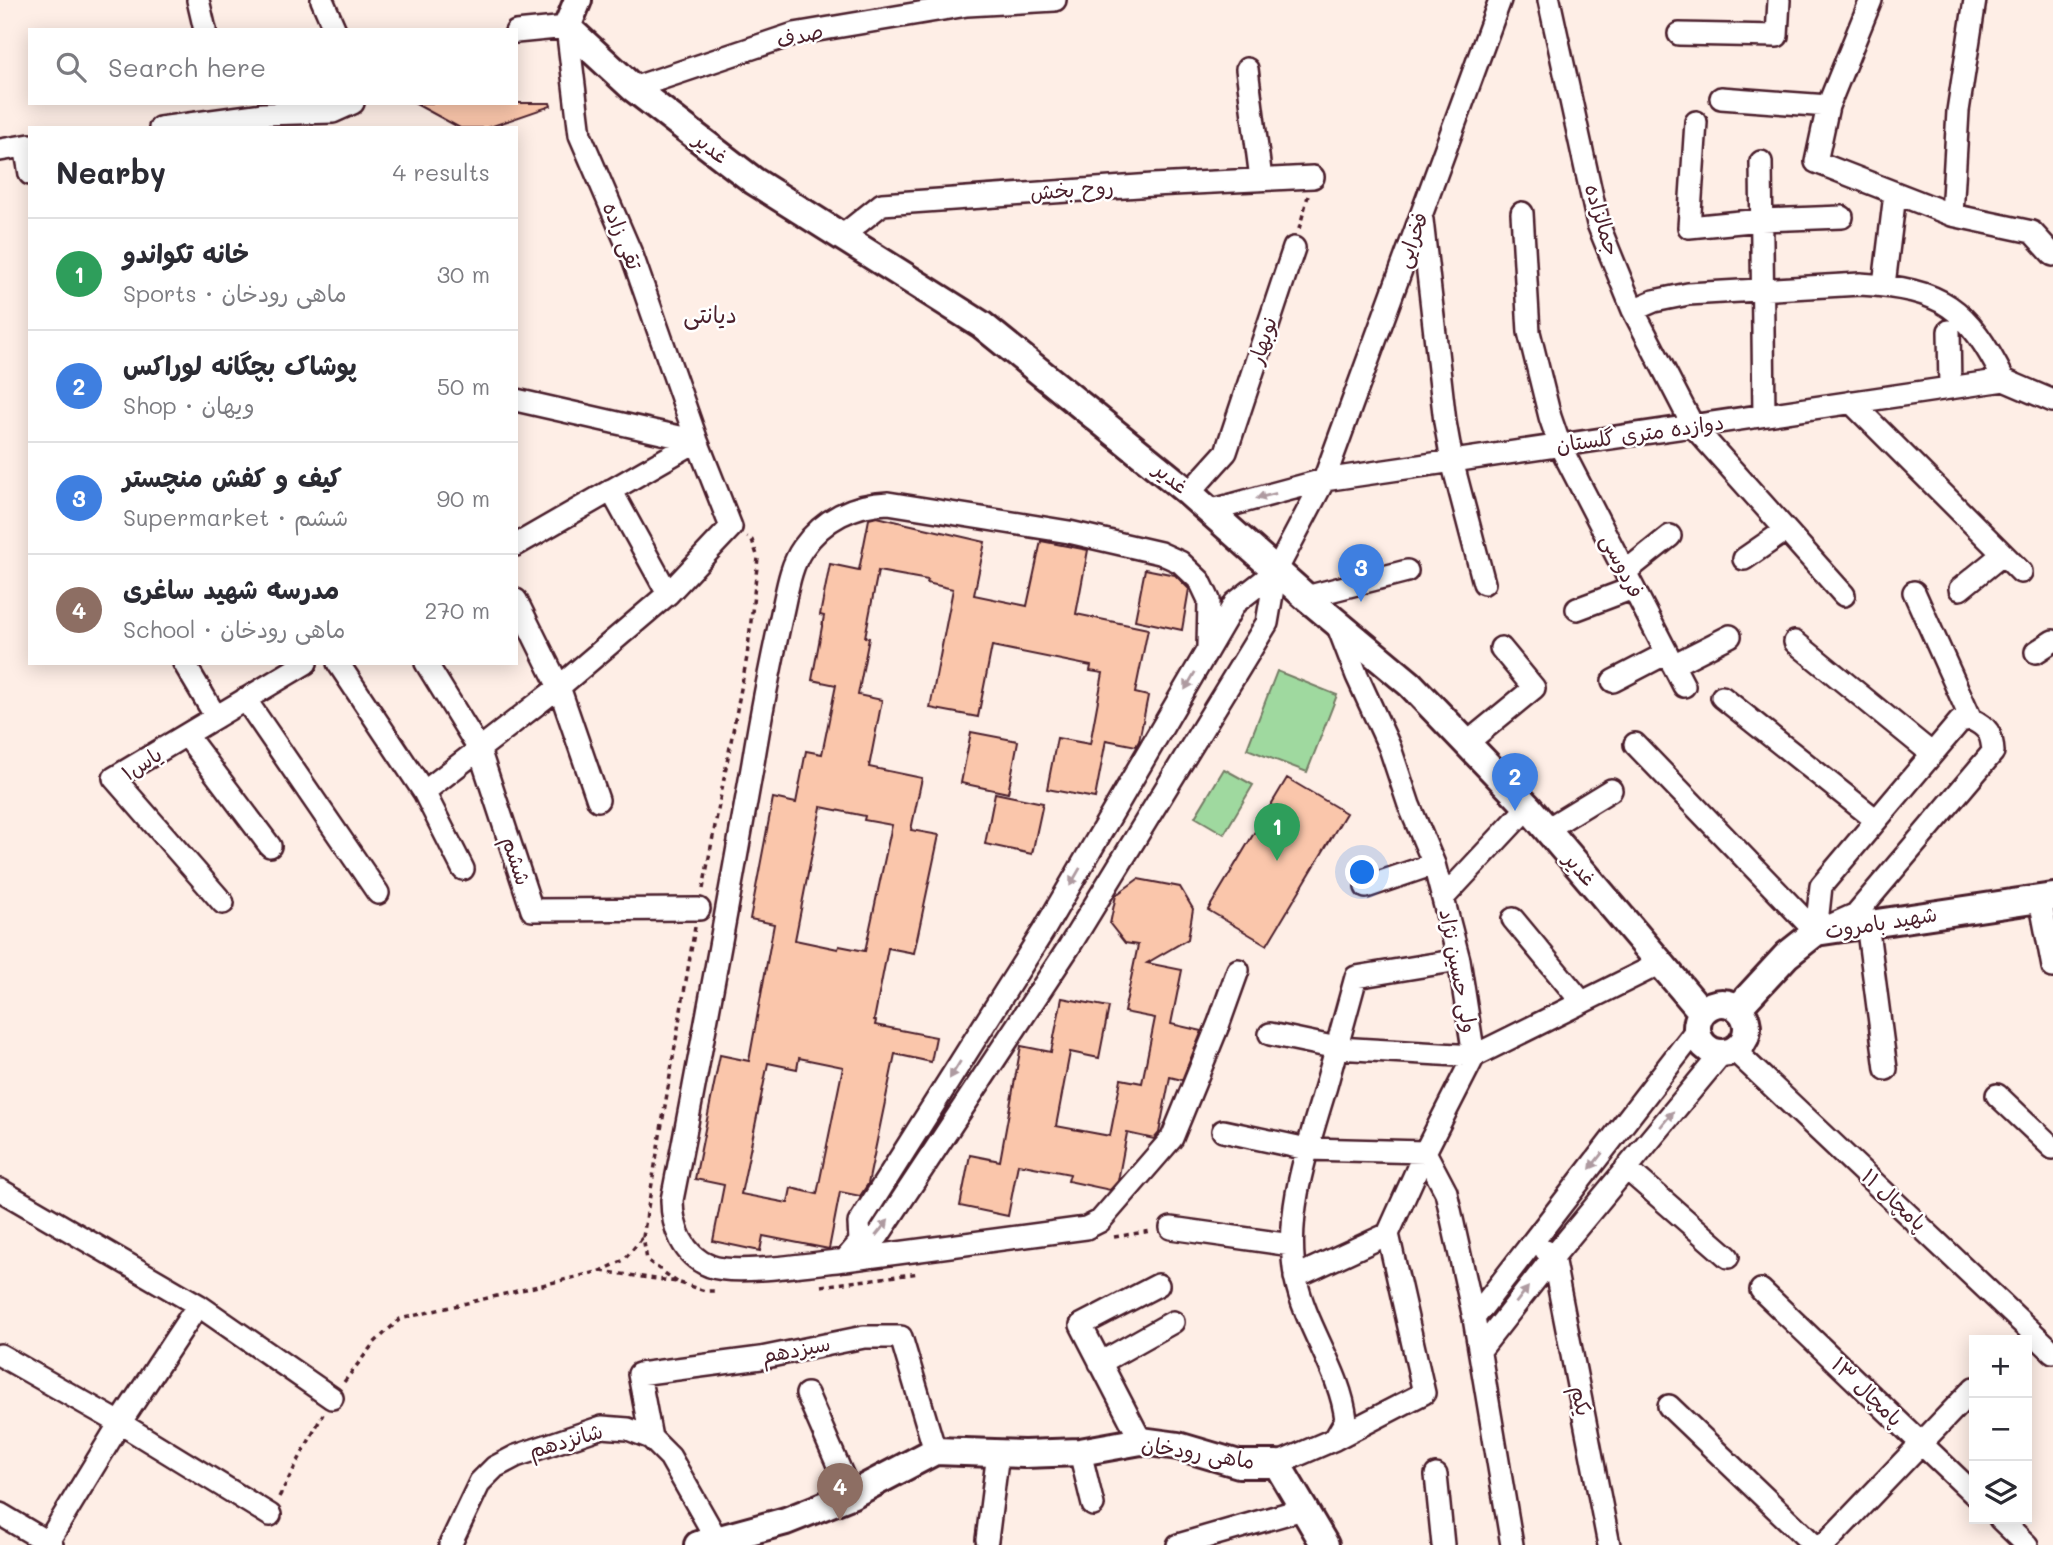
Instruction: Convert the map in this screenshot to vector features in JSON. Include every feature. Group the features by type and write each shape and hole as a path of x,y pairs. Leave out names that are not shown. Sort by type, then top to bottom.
{"main road":[{"path":"567,27 578,0"},
{"name":"غدیر","path":"567,27 634,88 754,181 982,325 1189,493 1337,624 1410,684 1547,829 1661,963 1700,1021"},
{"name":"شهید بامروت","path":"1738,1008 1787,955 1816,932 2047,898"},
{"path":"1719,1003 1729,1003 1738,1008 1745,1017 1747,1030 1743,1042 1728,1051 1710,1049 1701,1041 1700,1021 1719,1003"},
{"name":"ماهی رودخان","path":"711,1543 786,1521 851,1495 934,1451 1080,1452 1141,1441 1178,1446 1239,1464 1277,1464"},
{"path":"1277,1464 1325,1545"}],"street":[{"path":"198,0 205,28"},
{"path":"323,0 334,28"},
{"name":"صدف","path":"634,88 794,34 967,5 1055,0"},
{"name":"فخرایی","path":"1324,481 1500,0"},
{"name":"جمالزاده","path":"1549,0 1598,224 1633,310 1693,426 1844,595"},
{"path":"1679,33 1777,36 1779,0"},
{"path":"1871,0 1828,106 1816,162 1952,215 2032,232 2053,256"},
{"path":"1952,215 1958,111 1975,0"},
{"path":"518,32 567,27"},
{"name":"تقی زاده","path":"567,27 580,135 633,258 697,441 731,527"},
{"path":"1247,69 1261,179"},
{"path":"1721,98 1828,106"},
{"path":"168,126 224,111 263,114 333,112 349,105"},
{"path":"1696,122 1689,227 1761,220 1842,217"},
{"path":"0,149 27,145"},
{"path":"1761,162 1764,415"},
{"name":"روح بخش","path":"842,236 882,204 1313,177"},
{"path":"1884,285 1895,194"},
{"name":"فردوسی","path":"1522,213 1529,332 1550,417 1560,446 1684,686"},
{"path":"1422,214 1445,422 1452,461 1484,583"},
{"name":"نوبهار","path":"1189,493 1226,452 1294,248"},
{"path":"1633,310 1654,301 1688,294 1884,285 1947,303 1973,326 2004,380 2053,401"},
{"path":"1949,331 1950,388"},
{"name":"دوازده متری گلستان","path":"1209,511 1324,481 2004,380"},
{"path":"518,400 697,441"},
{"path":"1851,402 2021,572"},
{"path":"518,544 697,441"},
{"path":"845,1261 860,1242 878,1236 1069,947 1267,623 1276,571 1324,481"},
{"path":"611,490 668,594"},
{"path":"1208,649 1209,600 1200,581 1180,562 1160,553 1069,532 888,503 866,504 846,511 815,533 802,548 794,564 767,677 717,973 672,1200 675,1228 683,1244 696,1258 710,1266 729,1270 845,1261 1086,1227 1100,1222 1172,1139 1238,970"},
{"path":"425,792 559,687 668,594 731,527"},
{"path":"1744,559 1786,530"},
{"path":"1577,609 1629,580 1670,536"},
{"path":"1959,589 2003,554"},
{"path":"860,1242 859,1223 1044,930 1235,603 1276,571"},
{"path":"1306,597 1407,571"},
{"path":"1914,592 1971,719"},
{"path":"518,604 559,687 598,800"},
{"name":"ولی حسین نژاد","path":"1337,624 1357,676 1391,748 1409,805 1434,864 1458,960 1474,1056 1424,1152 1388,1234"},
{"path":"1613,681 1730,636"},
{"path":"1795,642 1931,753"},
{"path":"1467,743 1534,688 1501,648"},
{"path":"185,665 216,716"},
{"name":"یاس۱","path":"223,903 114,778 303,665"},
{"path":"339,665 425,792 463,869"},
{"name":"ششم","path":"427,665 479,749 532,910 699,909"},
{"path":"1722,696 1876,820"},
{"path":"245,699 378,892"},
{"path":"1971,719 1984,725 1992,736 1993,752 1856,914 1816,932 1821,886 1960,721 1971,719"},
{"path":"187,736 270,846"},
{"path":"1635,744 1816,932"},
{"path":"1547,829 1611,790"},
{"path":"1444,897 1528,807"},
{"path":"1366,887 1434,864"},
{"path":"2047,898 2053,967"},
{"path":"1513,919 1581,1001"},
{"path":"1867,923 1886,1069"},
{"path":"1044,930 1069,947"},
{"path":"1335,1439 1346,1420 1345,1407 1301,1304 1291,1245 1294,1209 1307,1149 1356,977 1458,960"},
{"path":"1270,1034 1337,1048 1474,1056 1661,963"},
{"path":"1474,1318 1700,1021"},
{"path":"1480,1349 1626,1168 1728,1051"},
{"name":"پامچال ۱۱","path":"1728,1051 2025,1335"},
{"path":"1997,1095 2053,1148"},
{"path":"1223,1131 1307,1149 1424,1152 1446,1192 1480,1349 1512,1545"},
{"path":"1626,1168 1728,1257"},
{"path":"0,1191 198,1306 332,1398"},
{"path":"1171,1228 1291,1245"},
{"path":"1295,1277 1388,1234"},
{"name":"ماهی رودخان","path":"1277,1464 1335,1439 1424,1393 1388,1234"},
{"path":"1534,1241 1553,1257"},
{"name":"یکم","path":"1553,1257 1609,1545"},
{"path":"1141,1441 1081,1325 1158,1285"},
{"name":"پامچال ۱۳","path":"1760,1290 1969,1489"},
{"path":"0,1514 49,1544 120,1423 198,1306"},
{"path":"1100,1363 1173,1322"},
{"name":"سیزدهم","path":"651,1438 639,1374 761,1358 864,1337 901,1337 934,1451"},
{"name":"پامچال ۱۱","path":"2032,1339 2053,1352"},
{"path":"0,1354 120,1423 270,1515"},
{"path":"1824,1545 1969,1393"},
{"path":"807,1394 851,1495"},
{"path":"1669,1406 1814,1545"},
{"name":"شانزدهم","path":"450,1545 480,1482 495,1467 516,1456 602,1427 628,1429 651,1438"},
{"path":"651,1438 670,1457 711,1543"},
{"path":"1080,1452 1093,1505"},
{"path":"987,1540 998,1453"},
{"path":"1436,1475 1444,1545"},
{"path":"1178,1545 1303,1509"},
{"path":"2005,1524 2027,1545"}],"path":[{"path":"1294,248 1313,177"},
{"path":"601,1271 677,1282 648,1260 643,1237 699,909 747,657 758,558 752,540 731,527"},
{"path":"270,1515 332,1398 374,1343 400,1320 601,1271 624,1259 643,1237"}],"green space":[{"path":"1277,671 1337,695 1307,772 1247,749"},
{"path":"1224,769 1253,785 1224,834 1195,817"}],"building":[{"path":"550,103 551,106 493,126 456,126 418,105"},
{"path":"877,517 985,542 974,595 1027,606 1041,541 1088,550 1076,614 1148,629 1135,693 1148,696 1136,746 1106,740 1095,798 1047,789 1057,738 1090,744 1103,673 1090,671 1091,666 992,646 978,717 930,708 953,589 927,583 928,580 878,571 865,637 869,638 858,695 882,700 869,767 922,778 911,830 939,835 914,953 888,948 874,1020 875,1025 936,1037 931,1062 895,1054 868,1184 860,1196 840,1192 829,1249 763,1236 760,1251 713,1241 724,1185 695,1179 720,1055 749,1061 774,924 750,919 773,798 796,803 806,751 822,754 836,685 812,680 830,564 859,570 869,519","holes":["821,807 892,825 865,951 839,946 838,949 795,940","799,1058 843,1067 817,1194 791,1188 788,1203 741,1194 768,1063 797,1069"]},
{"path":"1145,569 1175,575 1189,589 1182,630 1135,620"},
{"path":"971,732 1018,741 1008,793 961,783"},
{"path":"1287,778 1346,813 1267,945 1208,910"},
{"path":"995,793 1043,803 1032,854 985,844"},
{"path":"1138,879 1180,887 1193,909 1188,939 1147,963 1182,970 1171,1024 1202,1031 1182,1080 1170,1077 1159,1133 1154,1139 1127,1133 1118,1181 1110,1190 1068,1181 1070,1174 1018,1164 1008,1216 960,1206 970,1155 1000,1161 1021,1046 1051,1052 1062,998 1109,1007 1099,1058 1070,1052 1056,1126 1110,1136 1121,1079 1142,1083 1155,1018 1124,1012 1138,945 1125,943 1110,924 1116,895"}],"place":[{"name":"کیف و کفش منچستر","path":"1361,602"},
{"name":"پوشاک بچگانه لوراکس","path":"1515,811"},
{"name":"خانه تکواندو","path":"1277,861"},
{"name":"مدرسه شهید ساغری","path":"840,1521"}],"district":[{"name":"دیانتی","path":"710,315"}]}
